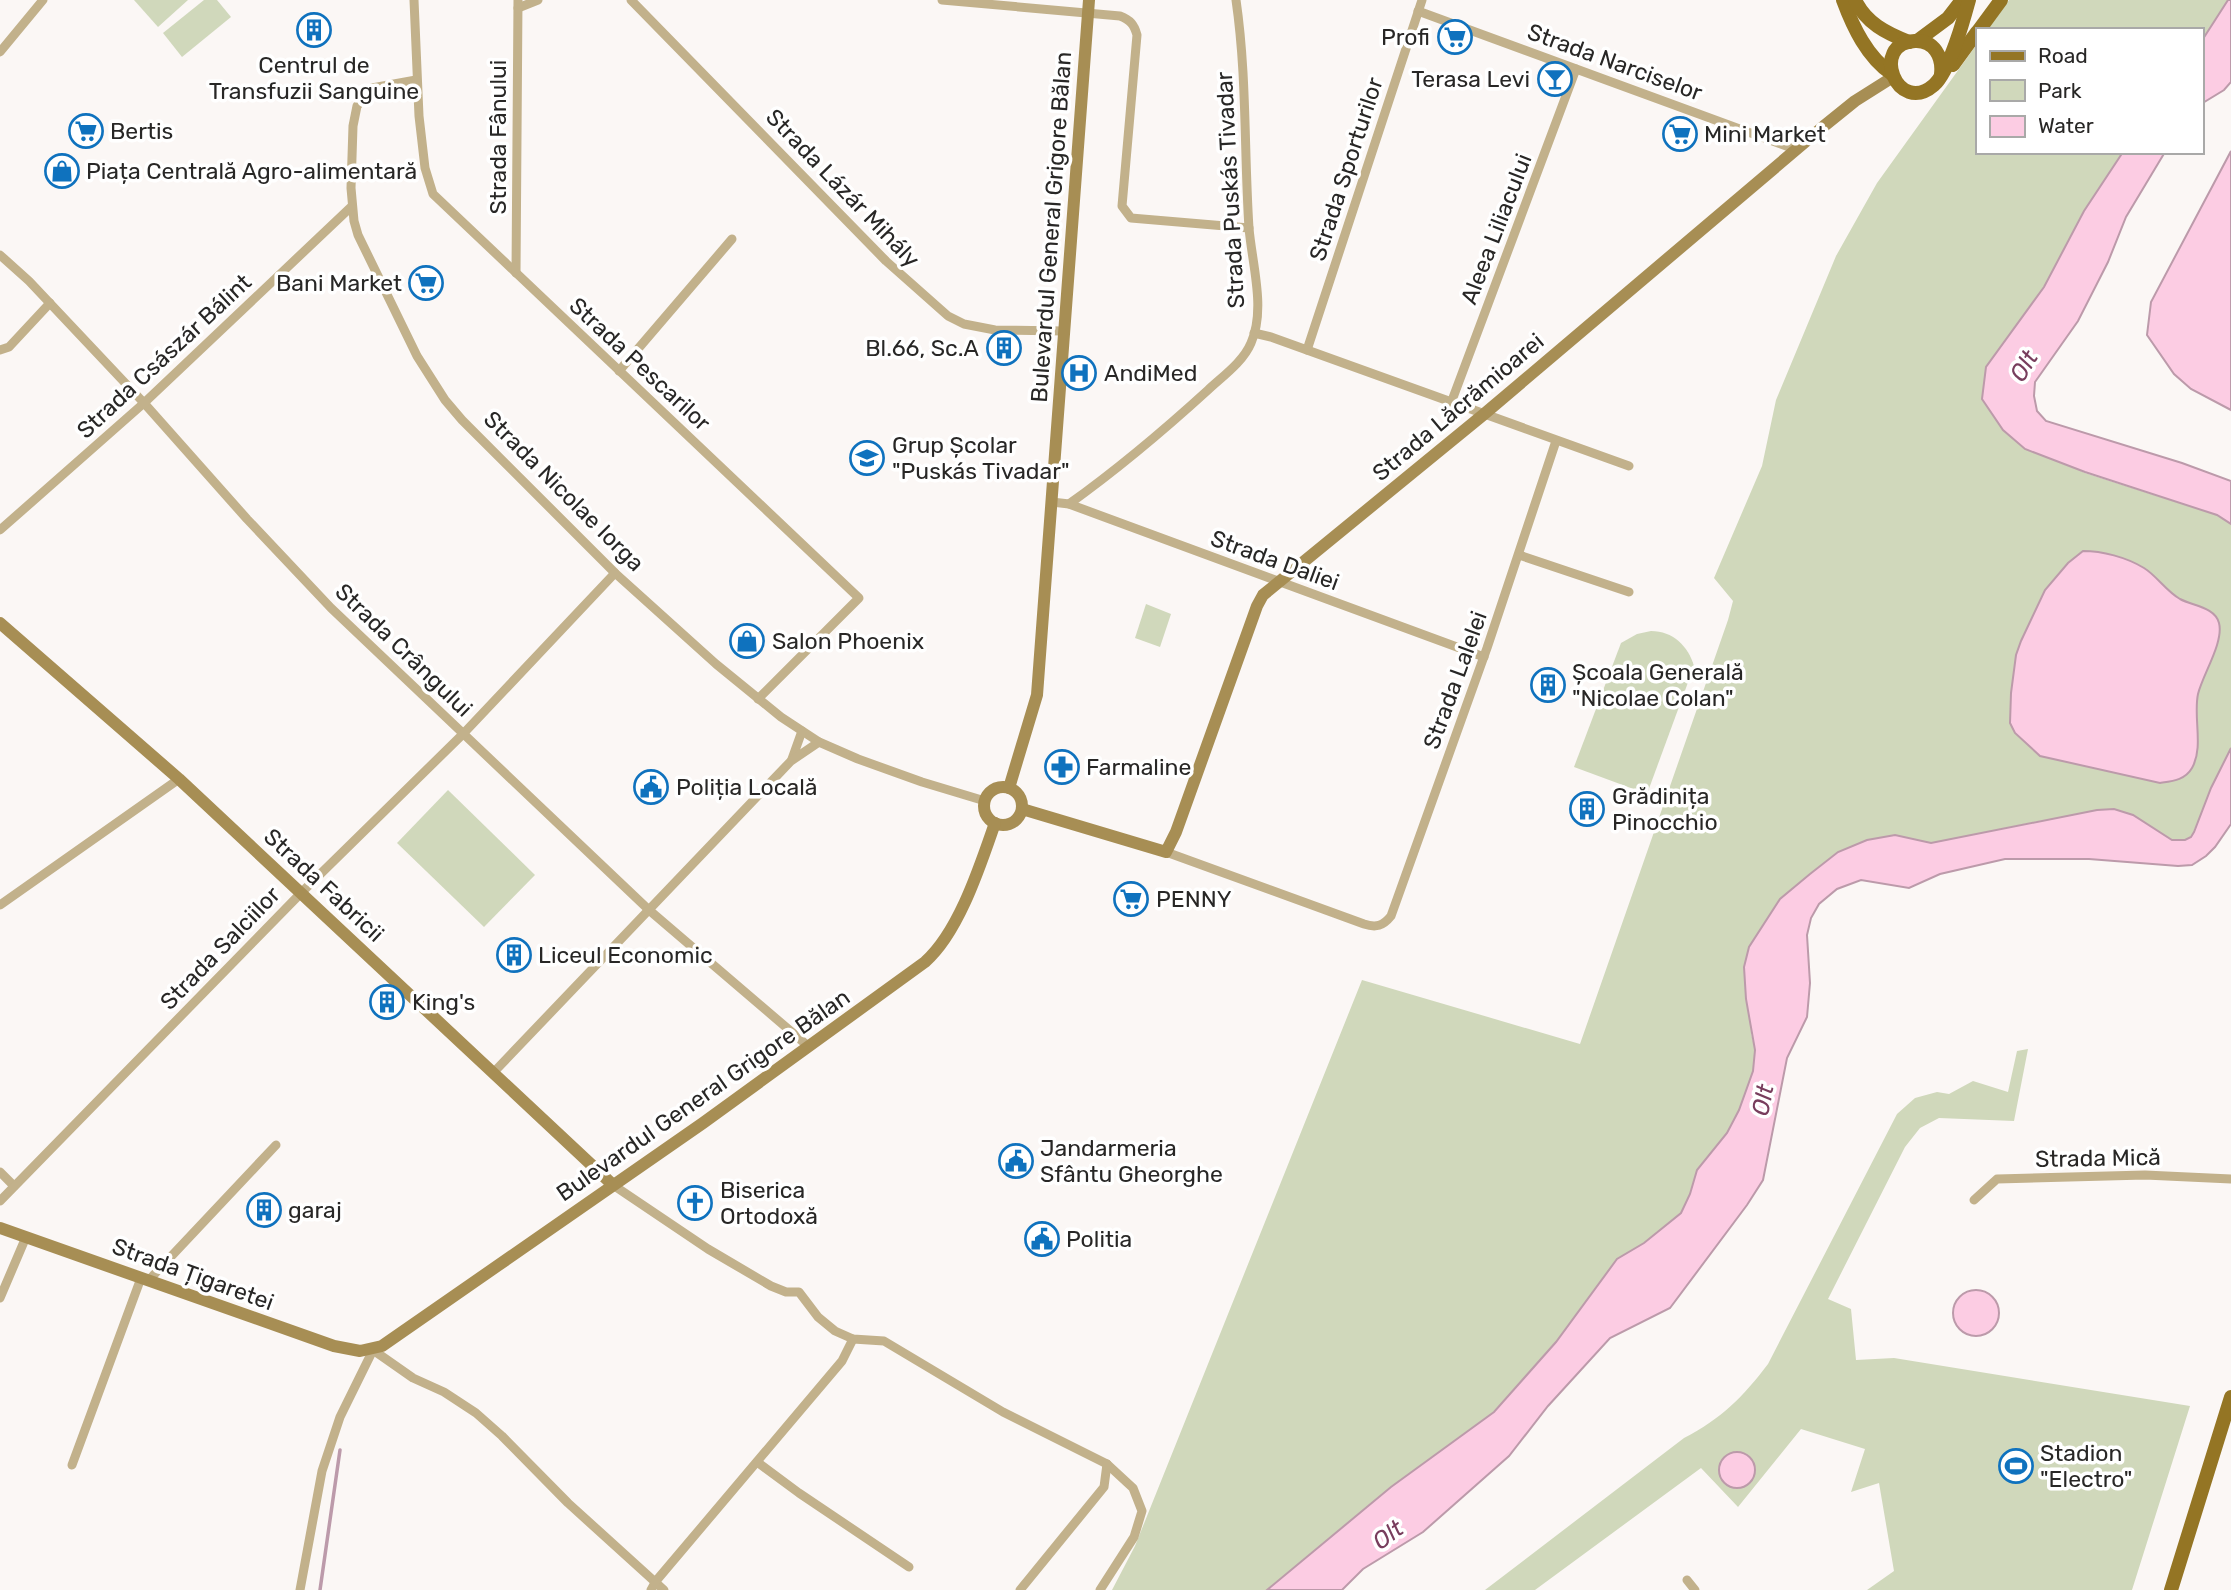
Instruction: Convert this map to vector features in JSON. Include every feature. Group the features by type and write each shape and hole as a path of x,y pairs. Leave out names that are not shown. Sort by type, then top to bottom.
{"main road":[{"path":"1843,0 1868,50 1903,88 1910,91 1925,90 1939,78 1976,33"},
{"path":"1855,0 1872,23 1913,41 1932,46 1937,51 1942,66 1939,78"},
{"path":"1892,75 1892,58 1896,51 1948,18 1962,0"},
{"path":"1939,78 1958,37 1969,0"},
{"path":"1980,28 2001,0"},
{"name":"Bulevardul General Grigore Bălan","path":"1009,788 1037,695 1088,7"},
{"name":"Strada Lăcrămioarei","path":"1166,852 1176,832 1263,595 1483,415 1855,102 1892,75"},
{"name":"Strada Fabricii","path":"0,623 179,779 613,1185"},
{"path":"997,788 1009,788 1018,794 1022,809 1012,823 1001,825 986,814 985,801 997,788"},
{"path":"1022,809 1166,852"},
{"name":"Bulevardul General Grigore Bălan","path":"373,1350 417,1324 934,954 956,919 995,823"},
{"name":"Strada Țigaretei","path":"0,1228 334,1346 360,1351 373,1350"},
{"path":"2171,1590 2231,1397"}],"street":[{"path":"0,52 43,0"},
{"name":"Strada Pescarilor","path":"414,0 416,80 425,168 433,194 859,598 758,699"},
{"path":"518,4 538,0"},
{"name":"Strada Lázár Mihály","path":"631,0 886,261 948,316 964,324 986,329 1064,331"},
{"path":"943,0 1088,7 1128,19 1134,25 1137,35 1122,206 1131,218 1249,228"},
{"name":"Strada Puskás Tivadar","path":"1069,504 1143,449 1203,394 1244,355 1254,333 1256,301 1249,228 1242,60 1236,0"},
{"name":"Strada Sporturilor","path":"1307,350 1422,0"},
{"name":"Strada Fânului","path":"516,273 518,4"},
{"name":"Strada Narciselor","path":"1419,11 1797,150"},
{"name":"Aleea Liliacului","path":"1451,403 1576,69"},
{"name":"Strada Nicolae Iorga","path":"416,80 372,88 358,106 351,149 351,207 358,235 417,356 445,400 488,448 615,573 758,699 802,732 819,742 889,771 985,801"},
{"name":"Strada Császár Bálint","path":"1,528 144,403 351,207"},
{"path":"619,371 732,239"},
{"name":"Strada Crângului","path":"0,255 50,303 144,403 331,608 649,909 808,1046"},
{"path":"0,350 9,347 50,303"},
{"path":"1254,333 1629,466"},
{"name":"Strada Lalelei","path":"1166,852 1373,927 1391,916 1484,657 1556,441"},
{"name":"Strada Daliei","path":"1052,502 1069,504 1484,657"},
{"path":"1519,555 1629,593"},
{"name":"Strada Salciilor","path":"0,1201 302,892 463,734 615,573"},
{"path":"791,761 802,732"},
{"path":"493,1073 791,761 819,742"},
{"path":"0,905 179,779"},
{"path":"72,1465 144,1280 276,1145"},
{"path":"0,1172 14,1186"},
{"name":"Strada Mică","path":"1974,1200 1997,1179 2146,1175 2231,1179"},
{"path":"613,1185 708,1249 771,1286 786,1292 799,1292 818,1317 835,1331 853,1339 884,1342 1003,1412 1107,1464 1133,1488 1142,1511 1134,1537 1100,1590"},
{"path":"0,1298 26,1237"},
{"path":"653,1585 842,1361 853,1339"},
{"path":"300,1590 326,1457 345,1406 373,1350 413,1378 444,1392 477,1413 653,1585 664,1590"},
{"path":"757,1462 909,1567"},
{"path":"1020,1590 1104,1487 1107,1464"},
{"path":"1687,1580 1695,1590"}],"green space":[{"path":"134,0 188,0 158,27"},
{"path":"204,0 217,0 231,17 182,57 163,33"},
{"path":"2009,0 2228,0 2203,39 2203,28 1988,28"},
{"path":"1976,45 1976,154 2122,154 2084,211 2044,287 1986,367 2056,459 2085,473 2217,515 2231,524 2231,748 2191,837 2172,840 2133,815 2114,809 1931,843 1894,835 1867,840 1838,852 1780,899 1749,947 1751,1033 1755,1050 1753,1071 1739,1110 1727,1133 1697,1170 1681,1213 1644,1243 1617,1259 1556,1342 1494,1412 1391,1487 1267,1590 1112,1590 1135,1546 1362,980 1580,1044 1728,620 1733,601 1714,578 1762,466 1776,400 1836,256 1877,183"},
{"path":"1146,604 1171,614 1160,647 1135,638"},
{"path":"1651,631 1666,634 1678,641 1688,652 1694,666 1647,794 1574,767 1621,643 1637,634"},
{"path":"448,790 535,875 484,927 397,843"},
{"name":"Stadion \"Electro\"","path":"2028,1049 2014,1121 1939,1118 1920,1128 1905,1147 1828,1299 1851,1309 1856,1360 1894,1358 2190,1406 2132,1590 1867,1590 1894,1571 1879,1483 1851,1492 1865,1449 1801,1429 1738,1507 1701,1468 1535,1590 1485,1590 1684,1438 1720,1415 1750,1387 1768,1364 1897,1114 1915,1098 1937,1092 1949,1094 1973,1081 2008,1092 2017,1051"}],"water":[{"path":"2228,0 2231,0 2231,82 2224,90 2203,103 2203,39"},
{"path":"2231,151 2231,410 2191,389 2174,374 2147,335 2151,302"},
{"name":"Olt","path":"2122,154 2164,154 2126,217 2108,262 2078,321 2035,382 2037,411 2046,421 2231,481 2231,524 2217,515 2085,472 2025,449 2003,430 1982,399 1986,367 2044,287 2084,211"},
{"path":"2083,551 2114,555 2137,564 2149,571 2180,599 2213,613 2217,618 2219,639 2198,694 2198,741 2195,760 2189,772 2178,779 2160,783 2040,756 2015,733 2010,723 2016,655 2021,641 2045,590 2068,563"},
{"name":"Olt","path":"2231,748 2231,824 2215,847 2192,865 2089,859 2005,859 1940,874 1909,888 1861,880 1837,889 1819,904 1811,918 1807,935 1810,983 1807,1017 1787,1058 1763,1180 1670,1308 1610,1338 1548,1406 1509,1456 1423,1532 1363,1569 1342,1590 1267,1590 1391,1487 1494,1412 1556,1342 1617,1259 1644,1243 1681,1213 1697,1170 1727,1133 1739,1110 1753,1071 1755,1050 1746,999 1744,967 1749,947 1780,899 1838,852 1867,840 1895,835 1931,843 2097,810 2114,809 2133,815 2172,840 2185,840 2194,832 2211,788"},
{"path":"1976,1290 1992,1297 1999,1313 1992,1329 1976,1336 1960,1329 1953,1313 1960,1297"},
{"path":"1737,1452 1750,1457 1755,1470 1750,1483 1737,1488 1724,1483 1719,1470 1724,1457"}],"waterway":[{"path":"320,1590 340,1450"}],"place":[{"name":"Centrul de Transfuzii Sanguine","path":"314,30"},
{"name":"Profi","path":"1455,37"},
{"name":"Terasa Levi","path":"1555,79"},
{"name":"Bertis","path":"86,131"},
{"name":"Mini Market","path":"1680,134"},
{"name":"Piața Centrală Agro-alimentară","path":"62,171"},
{"name":"Bani Market","path":"426,283"},
{"name":"Bl.66, Sc.A","path":"1004,348"},
{"name":"AndiMed","path":"1079,373"},
{"name":"Grup Școlar \"Puskás Tivadar\"","path":"867,458"},
{"name":"Salon Phoenix","path":"747,641"},
{"name":"Școala Generală \"Nicolae Colan\"","path":"1548,685"},
{"name":"Farmaline","path":"1062,767"},
{"name":"Poliția Locală","path":"651,787"},
{"name":"Grădinița Pinocchio","path":"1587,809"},
{"name":"PENNY","path":"1131,899"},
{"name":"Liceul Economic","path":"514,955"},
{"name":"King's","path":"387,1002"},
{"name":"Jandarmeria Sfântu Gheorghe","path":"1016,1161"},
{"name":"Biserica Ortodoxă","path":"695,1203"},
{"name":"garaj","path":"264,1210"},
{"name":"Politia","path":"1042,1239"},
{"name":"Stadion \"Electro\"","path":"2016,1466"}]}
